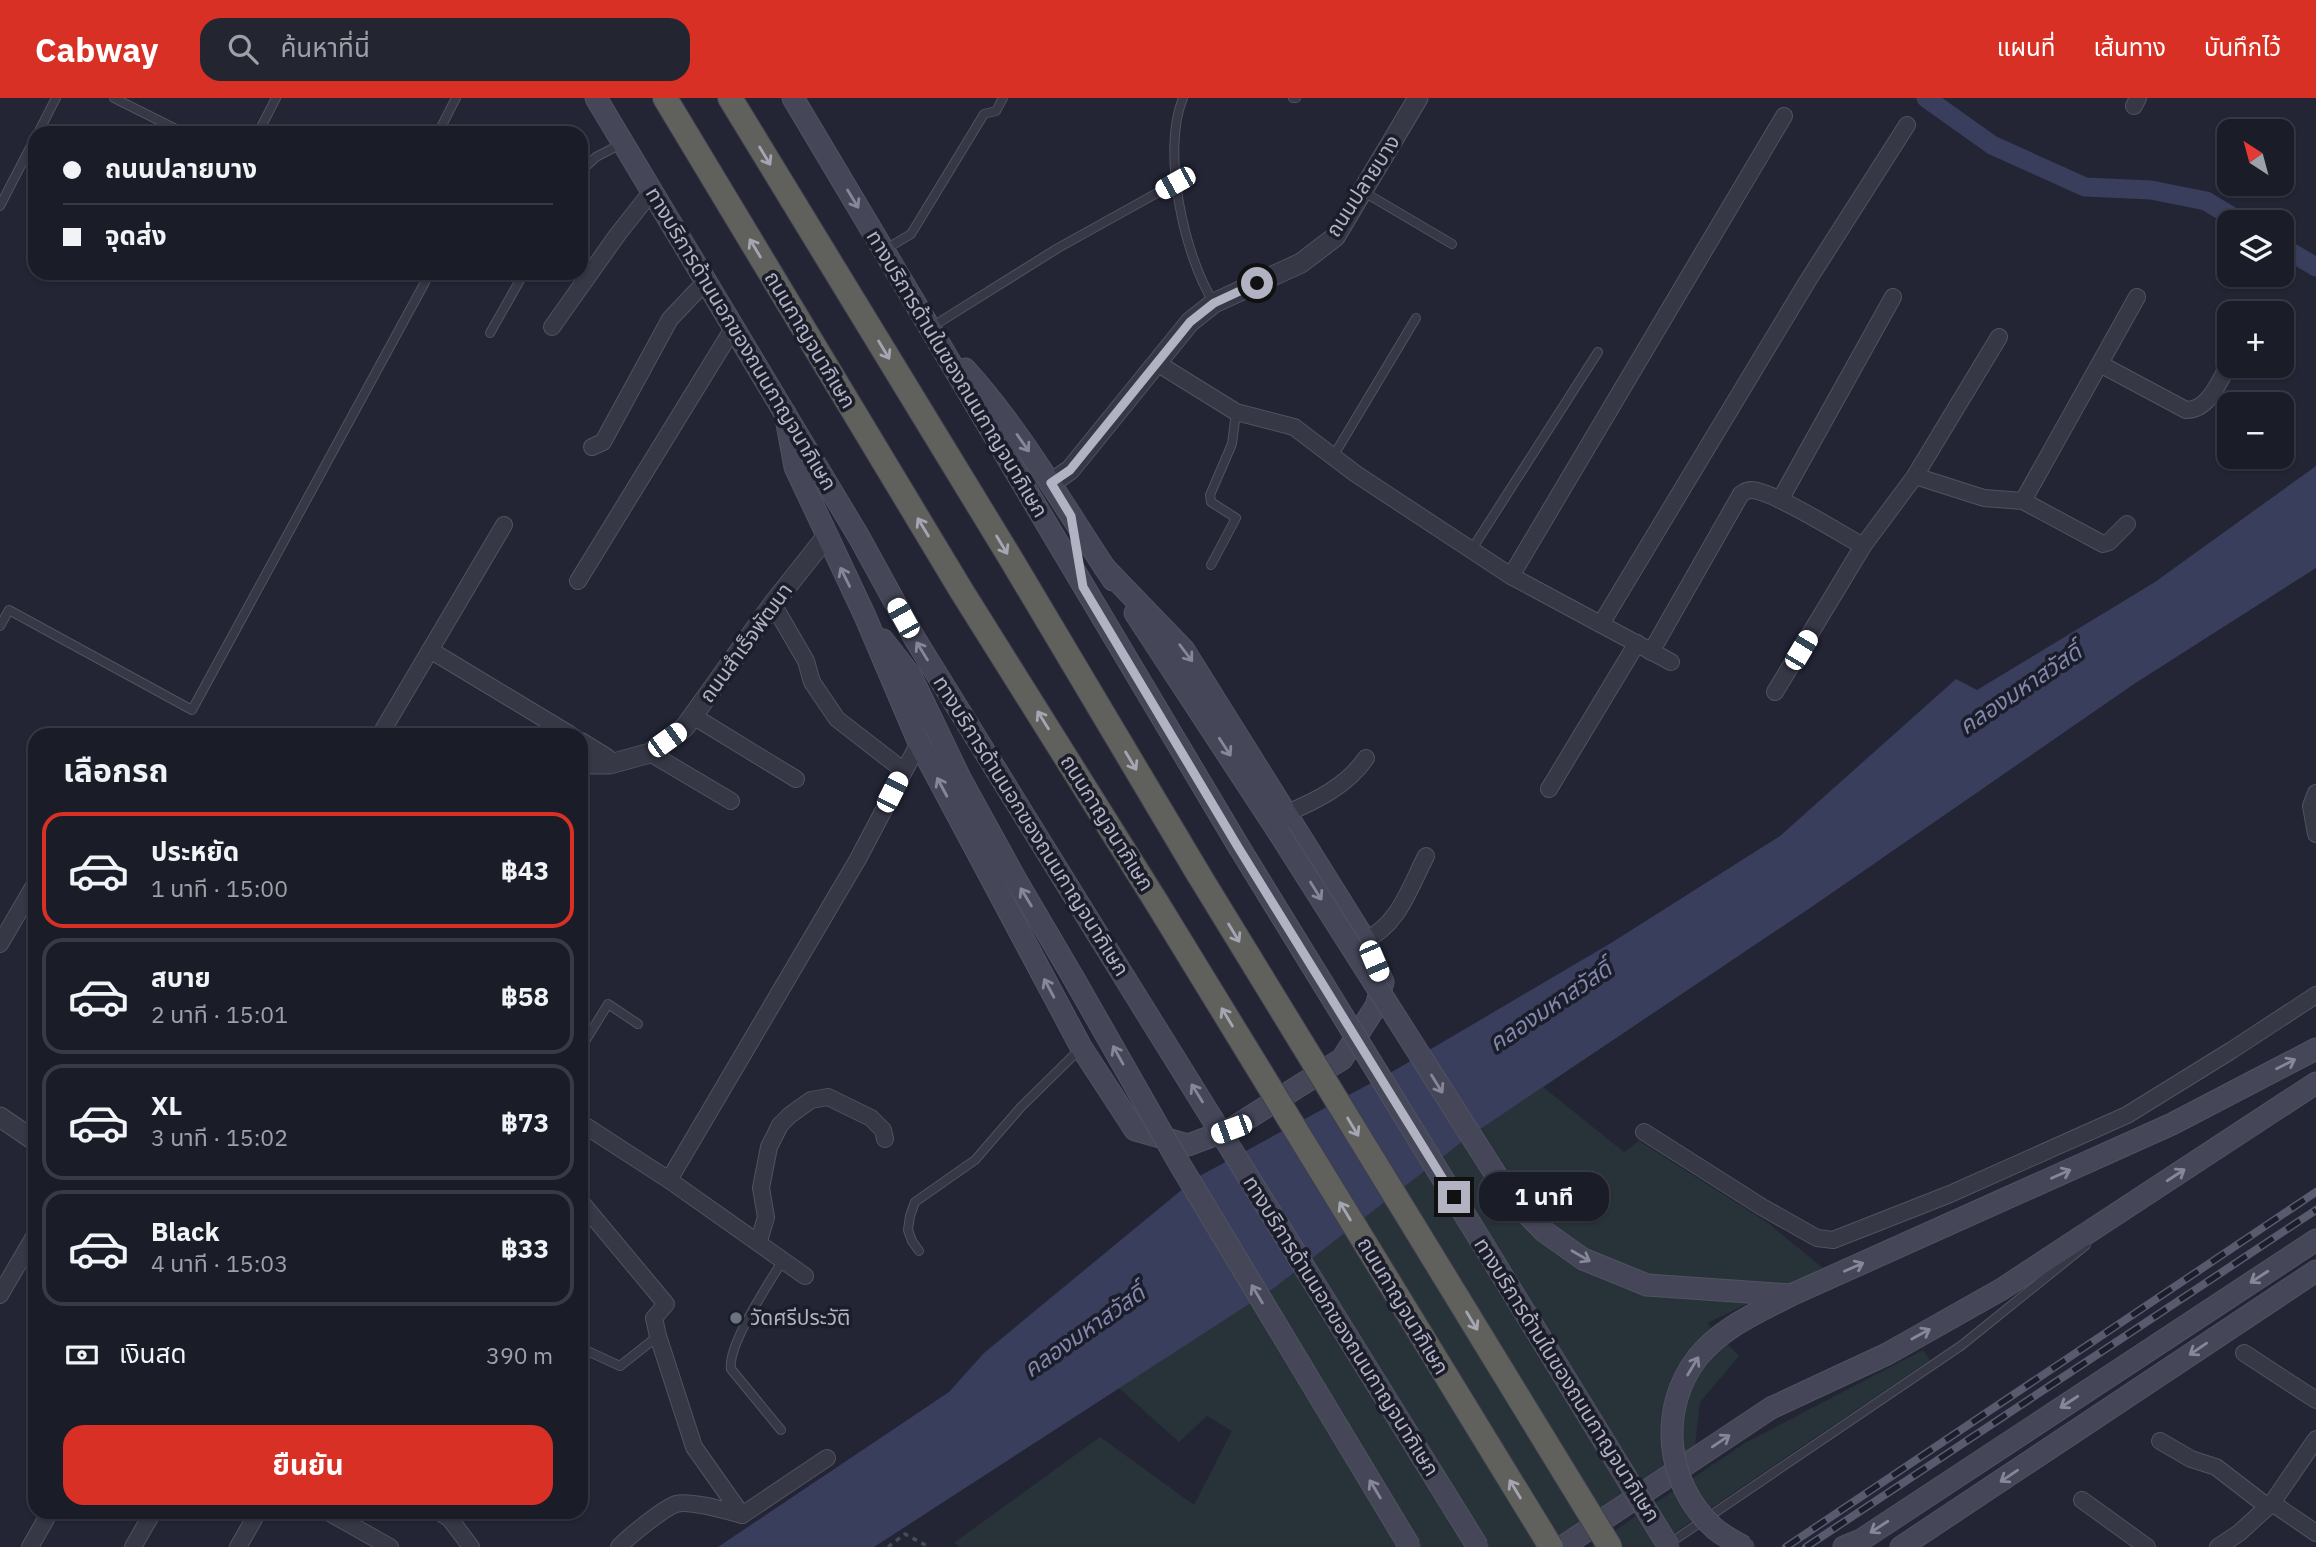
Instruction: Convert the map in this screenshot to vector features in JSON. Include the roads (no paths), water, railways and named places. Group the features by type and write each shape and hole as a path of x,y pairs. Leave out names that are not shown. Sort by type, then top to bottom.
{"highway":[{"name":"ถนนกาญจนาภิเษก","path":"665,98 961,590 1157,903 1551,1547"},
{"path":"730,98 1609,1547"}],"main road":[{"name":"ทางบริการด้านนอกของถนนกาญจนาภิเษก","path":"596,98 859,537 915,639 1478,1547"},
{"name":"ทางบริการด้านในของถนนกาญจนาภิเษก","path":"793,98 1238,847 1667,1547"},
{"path":"932,331 993,400 1051,483 1279,833 1510,1198 1545,1232 1583,1259 1647,1284 1791,1295"},
{"path":"785,413 795,467 865,616 919,743 1081,1047 1135,1130 1188,1145 1231,1129 1342,1059 1376,1006 1383,982 1365,940 1184,650 1105,568"},
{"path":"1071,516 1083,587"},
{"path":"865,616 912,676 960,778 1015,878 1179,1163 1410,1547"},
{"path":"1744,1547 1713,1528 1690,1499 1673,1460 1670,1429 1680,1388 1699,1356 1731,1326 1791,1295 2172,1124 2316,1049"},
{"path":"1562,1547 1771,1408 1887,1353 2002,1289 2316,1083"},
{"path":"1844,1547 1861,1540 2316,1240"},
{"path":"1901,1547 2316,1271"}],"street":[{"name":"ถนนปลายบาง","path":"1051,483 1070,470 1190,322 1214,303 1301,263 1335,237 1418,98"},
{"path":"1511,576 1784,116"},
{"path":"1601,624 1807,282 1907,125"},
{"path":"588,276 652,191"},
{"path":"552,327 585,280"},
{"path":"592,447 603,442 670,318 706,281"},
{"path":"1780,500 1894,297"},
{"path":"2023,502 2137,297"},
{"path":"578,581 733,327"},
{"path":"1775,692 1863,546 1915,476 1999,337"},
{"path":"1157,363 1236,412 1294,427 1356,474 1511,576 1671,662"},
{"path":"2100,364 2186,410 2196,410 2207,402 2221,378"},
{"path":"1915,476 1984,498 2023,502 2103,544 2109,542 2127,524"},
{"path":"1549,789 1644,648 1741,494 1752,490 1780,500 1863,546"},
{"path":"384,728 504,525"},
{"name":"ถนนสำเร็จพัฒนา","path":"588,764 610,764 650,753 685,727 773,604 826,537"},
{"path":"773,604 806,661 812,682 837,719 903,770"},
{"path":"430,650 559,728"},
{"path":"693,716 796,779"},
{"path":"669,1180 858,859 919,743"},
{"path":"588,745 607,757 610,764"},
{"path":"650,753 731,802"},
{"path":"1287,813 1342,783 1356,772 1366,758"},
{"path":"2316,793 2311,806 2316,834"},
{"path":"1365,940 1379,934 1391,923 1426,856"},
{"path":"0,944 28,896"},
{"path":"1644,1132 1762,1207 1817,1238 1833,1240 1950,1194 2127,1115 2316,995"},
{"path":"759,1241 766,1217 761,1188 769,1147 772,1137 790,1115 811,1100 828,1097 871,1118 883,1130 885,1139"},
{"path":"0,1117 28,1136"},
{"path":"588,1128 759,1241 805,1276"},
{"path":"588,1210 666,1304 654,1318 657,1336 694,1447 741,1515"},
{"path":"0,1295 28,1248"},
{"path":"2244,1353 2316,1400"},
{"path":"2218,1547 2239,1533 2270,1505 2316,1439"},
{"path":"2160,1441 2191,1459 2216,1467 2316,1533"},
{"path":"619,1547 629,1535 676,1504 691,1504 741,1515 827,1458"},
{"path":"2082,1500 2147,1547"},
{"path":"30,1547 46,1519"},
{"path":"133,1547 148,1519"},
{"path":"238,1547 254,1519"},
{"path":"340,1519 390,1547"},
{"path":"451,1519 471,1547"}],"lane":[{"path":"42,126 56,98"},
{"path":"114,98 170,126"},
{"path":"262,126 276,98"},
{"path":"442,126 456,98"},
{"path":"884,251 911,234 984,114 996,111 1003,98"},
{"path":"1183,98 1176,114 1175,183 1187,237 1204,287 1214,303"},
{"path":"588,164 596,157 623,143"},
{"path":"0,205 28,151"},
{"path":"932,331 1058,248 1175,183"},
{"path":"1362,191 1452,244"},
{"path":"0,626 9,610 192,710 426,280"},
{"path":"490,333 520,280"},
{"path":"1334,455 1416,318"},
{"path":"1472,550 1598,352"},
{"path":"1211,565 1236,518 1211,502 1210,495 1232,444 1236,412"},
{"path":"588,1037 608,1004 638,1024"},
{"path":"919,1251 908,1230 915,1202 975,1160 1021,1107 1081,1047"},
{"path":"1667,1547 1962,1345 2041,1283 2145,1195"},
{"path":"781,1430 731,1368 730,1363 740,1335 783,1259"},
{"path":"588,1351 620,1366 657,1336"}],"water":[{"name":"คลองมหาสวัสดิ์","path":"2316,466 2316,568 2134,684 1810,908 1467,1138 1274,1288 874,1547 718,1547 949,1392 984,1353 1196,1178 1397,1069 1611,943 1780,836 1956,679 1977,690 2155,582"}],"waterway":[{"path":"1926,98 1992,145 2085,187 2151,190 2206,201 2221,210"},
{"path":"2294,254 2316,267"}],"railway":[{"path":"1786,1547 2316,1192"},
{"path":"1806,1547 2316,1210"}],"place":[{"name":"วัดศรีประวัติ","path":"736,1318"}]}
